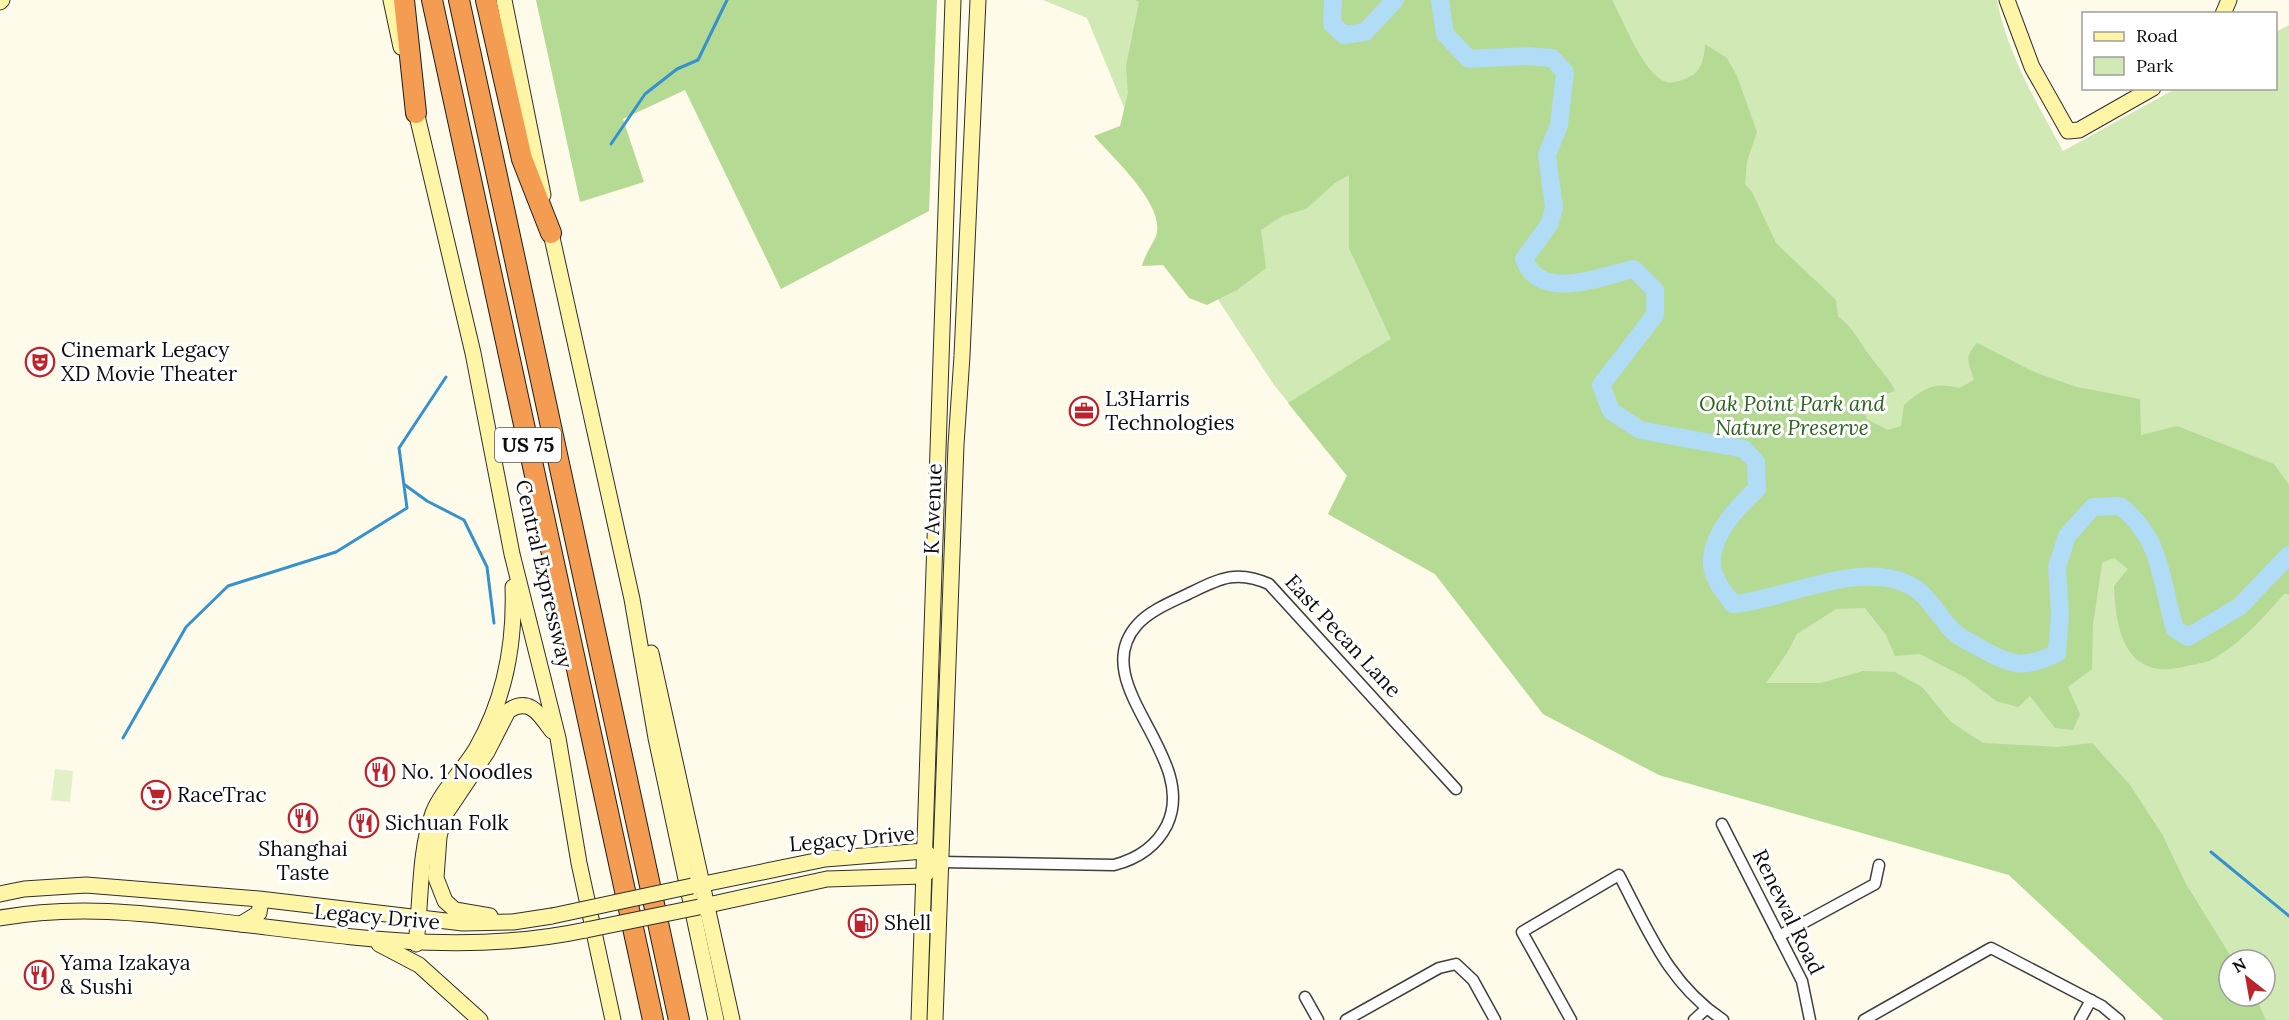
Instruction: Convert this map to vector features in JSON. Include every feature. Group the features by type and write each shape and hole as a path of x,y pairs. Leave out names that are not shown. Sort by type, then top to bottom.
{"highway":[{"path":"404,0 416,114"},
{"name":"Central Expressway","path":"432,0 653,1020"},
{"name":"Central Expressway","path":"459,0 679,1020"},
{"path":"486,0 522,159 551,233"}],"main road":[{"name":"Central Expressway","path":"391,0 473,353 512,554 558,738 579,863 613,1020"},
{"path":"504,0 551,233 622,555 656,738 716,1020"},
{"name":"K Avenue","path":"919,1015 953,0"},
{"name":"K Avenue","path":"936,1016 939,862 978,0"},
{"path":"2007,0 2032,66 2065,128 2071,132 2079,130 2149,90"},
{"path":"2015,21 2017,0"},
{"path":"947,150 972,151"},
{"path":"943,337 963,336"},
{"path":"938,492 955,492"},
{"path":"416,944 431,819 434,810 464,767 488,726 508,665 513,627 512,554"},
{"path":"622,555 657,674 697,885 732,1020"},
{"path":"513,922 455,910 445,901 436,878 444,816 487,752 508,711 523,705 531,706 537,710 558,738"},
{"name":"Legacy Drive","path":"0,894 24,889 86,885 261,900 463,923 513,922 552,916 825,859 924,851 939,862 923,876 827,879 556,937 502,943 416,944 131,912 84,910 44,912 0,918"},
{"path":"825,859 827,879"},
{"path":"84,910 86,885"},
{"path":"241,924 260,913 261,900"},
{"path":"368,938 419,966 480,1020"},
{"path":"919,1015 936,1016"}],"street":[{"name":"East Pecan Lane","path":"939,862 1114,865 1129,861 1151,847 1161,837 1170,819 1174,790 1161,751 1133,698 1127,681 1123,665 1128,641 1138,623 1150,615 1179,598 1234,575 1251,576 1269,584 1456,789"},
{"name":"Renewal Road","path":"1722,824 1802,981 1810,1020"},
{"path":"1779,936 1875,884 1879,865"},
{"path":"1571,1020 1522,932 1619,875 1670,970 1706,1009 1722,1020"},
{"path":"1864,1020 1991,948 2091,1000 2119,1020"},
{"path":"1346,1020 1439,968 1456,964 1473,980 1495,1020"},
{"path":"1305,998 1318,1020"},
{"path":"2080,1020 2091,1000"},
{"path":"1694,1020 1706,1009"}],"green space":[{"path":"536,0 937,0 929,211 781,289 685,90 623,119 644,182 580,202"},
{"name":"Oak Point Park and Nature Preserve","path":"1043,0 1997,0 2016,59 2063,151 2173,90 2277,90 2277,31 2289,25 2289,1020 2164,1020 2009,875 1659,775 1543,714 1435,574 1328,514 1347,475 1274,385 1179,240 1087,18"},
{"name":"Oak Point Park and Nature Preserve","path":"1135,0 1612,0 1639,54 1663,81 1677,82 1696,72 1703,60 1705,44 1727,58 1737,76 1757,132 1747,161 1745,184 1752,192 1776,243 1836,300 1838,316 1853,331 1895,391 1861,402 1867,419 1888,430 1901,426 1904,405 1923,391 1943,385 1959,388 1974,380 1969,357 1977,343 2034,372 2077,387 2140,399 2141,435 2177,426 2274,464 2289,485 2289,594 2284,594 2242,638 2213,659 2167,669 2151,667 2138,660 2129,650 2122,637 2118,621 2114,586 2128,569 2114,558 2102,563 2093,625 2092,669 2068,687 2080,714 2073,730 2055,728 2030,696 2018,707 1996,701 1966,678 1920,654 1895,656 1886,635 1865,608 1836,609 1797,634 1766,683 1821,683 1863,671 1895,672 1922,687 1951,722 1983,743 2058,747 2092,743 2130,785 2162,834 2186,884 2226,948 2217,948 2217,1008 2260,1008 2266,1020 2164,1020 2009,875 1659,775 1543,714 1435,574 1328,514 1347,476 1288,403 1391,339 1349,248 1349,175 1335,183 1306,209 1282,216 1261,230 1266,268 1237,290 1207,305 1189,298 1163,265 1142,266 1155,239 1157,220 1144,194 1124,168 1094,136 1120,126 1128,93 1126,66 1139,2"},
{"path":"55,769 73,771 70,802 51,800"}],"waterway":[{"path":"611,144 645,94 677,69 698,60 727,0"},
{"path":"1333,0 1332,24 1344,35 1365,32 1395,0"},
{"path":"1440,0 1445,34 1469,59 1526,56 1552,58 1565,72 1559,125 1547,155 1554,208 1549,225 1524,259 1532,272 1543,280 1573,283 1634,269 1655,290 1655,315 1601,385 1611,411 1640,430 1744,449 1756,462 1757,489 1729,519 1712,556 1717,581 1733,604 1849,578 1873,576 1895,579 1920,592 1949,627 1964,639 2002,659 2027,663 2036,662 2057,653 2060,614 2057,567 2067,536 2093,507 2120,506 2145,532 2158,562 2175,629 2188,637 2239,607 2289,555"},
{"path":"123,738 186,627 228,586 336,552 407,508 399,448 446,377"},
{"path":"405,485 427,501 464,520 487,567 494,623"},
{"path":"2211,852 2289,916"}],"place":[{"name":"Cinemark Legacy XD Movie Theater","path":"40,362"},
{"name":"L3Harris Technologies","path":"1084,411"},
{"name":"No. 1 Noodles","path":"380,772"},
{"name":"RaceTrac","path":"156,795"},
{"name":"Shanghai Taste","path":"303,818"},
{"name":"Sichuan Folk","path":"364,823"},
{"name":"Shell","path":"863,923"},
{"name":"Yama Izakaya & Sushi","path":"39,975"}]}
